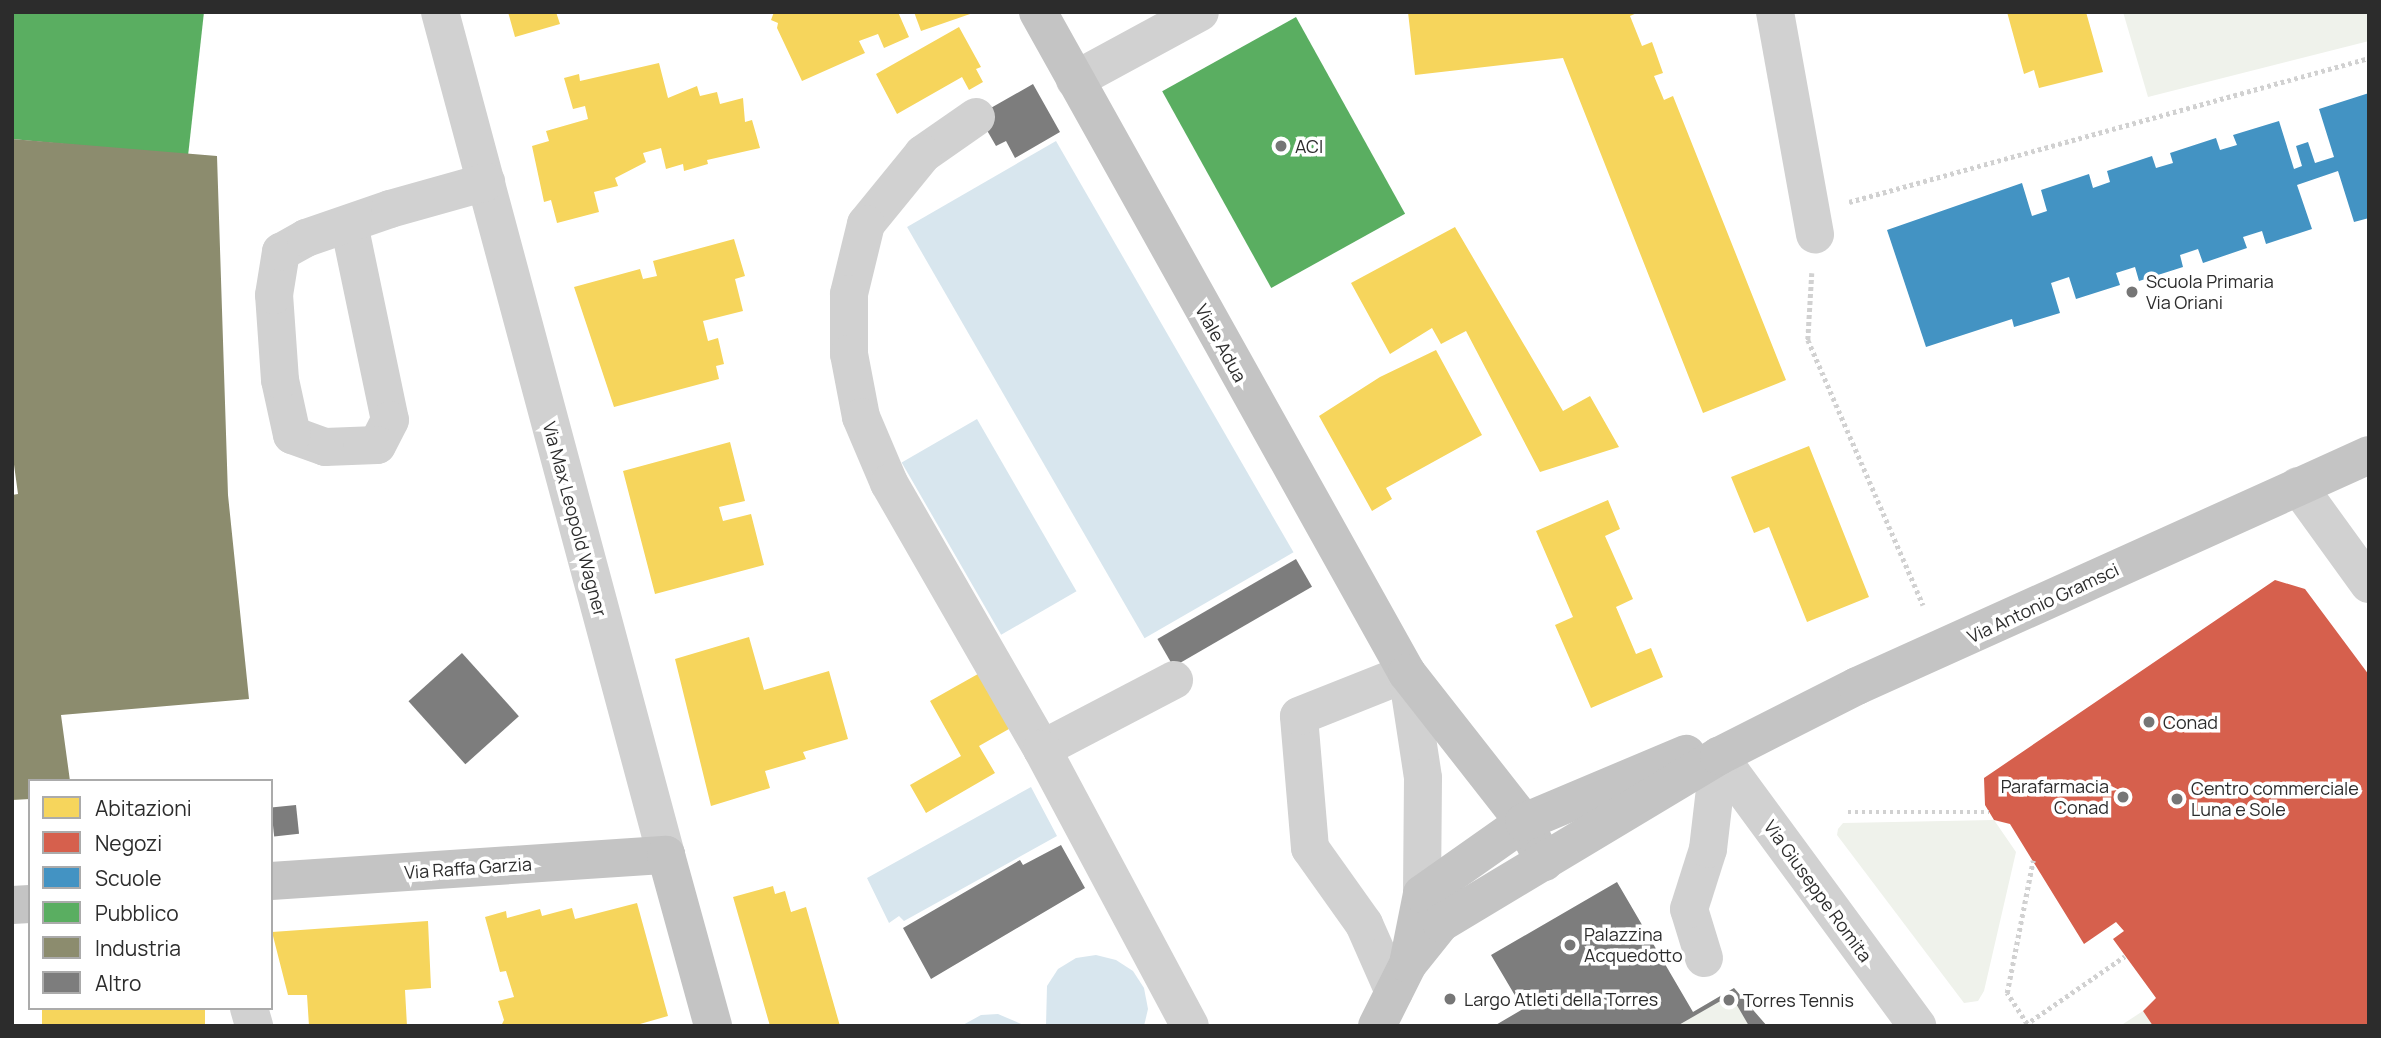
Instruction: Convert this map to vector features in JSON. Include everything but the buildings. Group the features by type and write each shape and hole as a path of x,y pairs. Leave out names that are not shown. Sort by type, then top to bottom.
{"main road":[{"name":"Viale Adua","path":"1038,12 1406,673 1524,822 1544,862"},
{"name":"Via Antonio Gramsci","path":"1401,978 1441,923 1719,756 1857,686 2369,455"},
{"name":"Via Antonio Gramsci","path":"1422,894 1524,822 1688,754 1719,756"},
{"name":"Via Raffa Garzia","path":"273,881 666,855"},
{"name":"Via Max Leopold Wagner","path":"666,855 713,1026"},
{"path":"1377,1026 1401,978 1422,894"}],"street":[{"name":"Via Max Leopold Wagner","path":"440,12 666,855"},
{"path":"1075,80 1200,12"},
{"path":"1775,12 1813,223"},
{"path":"976,117 923,154 866,224 849,294 849,354 861,417 889,483 1042,749 1191,1026"},
{"path":"349,225 390,420 377,445 325,447 292,435 280,380 274,295 281,252 349,225 390,209 486,182"},
{"path":"2298,486 2369,584"},
{"path":"1401,978 1310,848 1299,716 1406,673"},
{"name":"Viale Adua","path":"1406,673 1423,778 1422,894"},
{"path":"1042,749 1174,680"},
{"path":"1704,958 1689,909 1708,849 1719,756"},
{"name":"Via Giuseppe Romita","path":"1719,756 1917,1026"}],"path":[{"path":"1923,606 1808,340 1813,223 2369,58"},
{"path":"1848,811 1989,812"},
{"path":"2033,861 2007,993 2026,1025 2125,956"}],"shaded area":[{"path":"2123,12 2369,12 2369,41 2148,97"},
{"path":"1056,141 1294,552 1145,638 907,227"},
{"path":"977,419 1076,591 1001,635 902,462"},
{"path":"1031,787 1057,836 904,921 899,916 889,923 867,878"},
{"path":"1994,820 2016,852 1984,991 1978,1001 1964,1003 1837,835 1843,823"},
{"path":"1096,955 1116,960 1133,971 1144,988 1148,1009 1144,1026 1046,1026 1047,986 1058,969 1076,958"},
{"name":"Torres Tennis","path":"1734,988 1767,1026 1669,1026"},
{"path":"2143,1011 2153,1026 2120,1026"},
{"path":"998,1014 1026,1026 961,1026 981,1015"}],"place":[{"name":"ACI","path":"1281,146"},
{"name":"Scuola Primaria Via Oriani","path":"2132,292"},
{"name":"Conad","path":"2149,722"},
{"name":"Parafarmacia Conad","path":"2123,797"},
{"name":"Centro commerciale Luna e Sole","path":"2177,799"},
{"name":"Palazzina Acquedotto","path":"1570,945"},
{"name":"Largo Atleti della Torres","path":"1450,999"},
{"name":"Torres Tennis","path":"1729,1000"}]}
